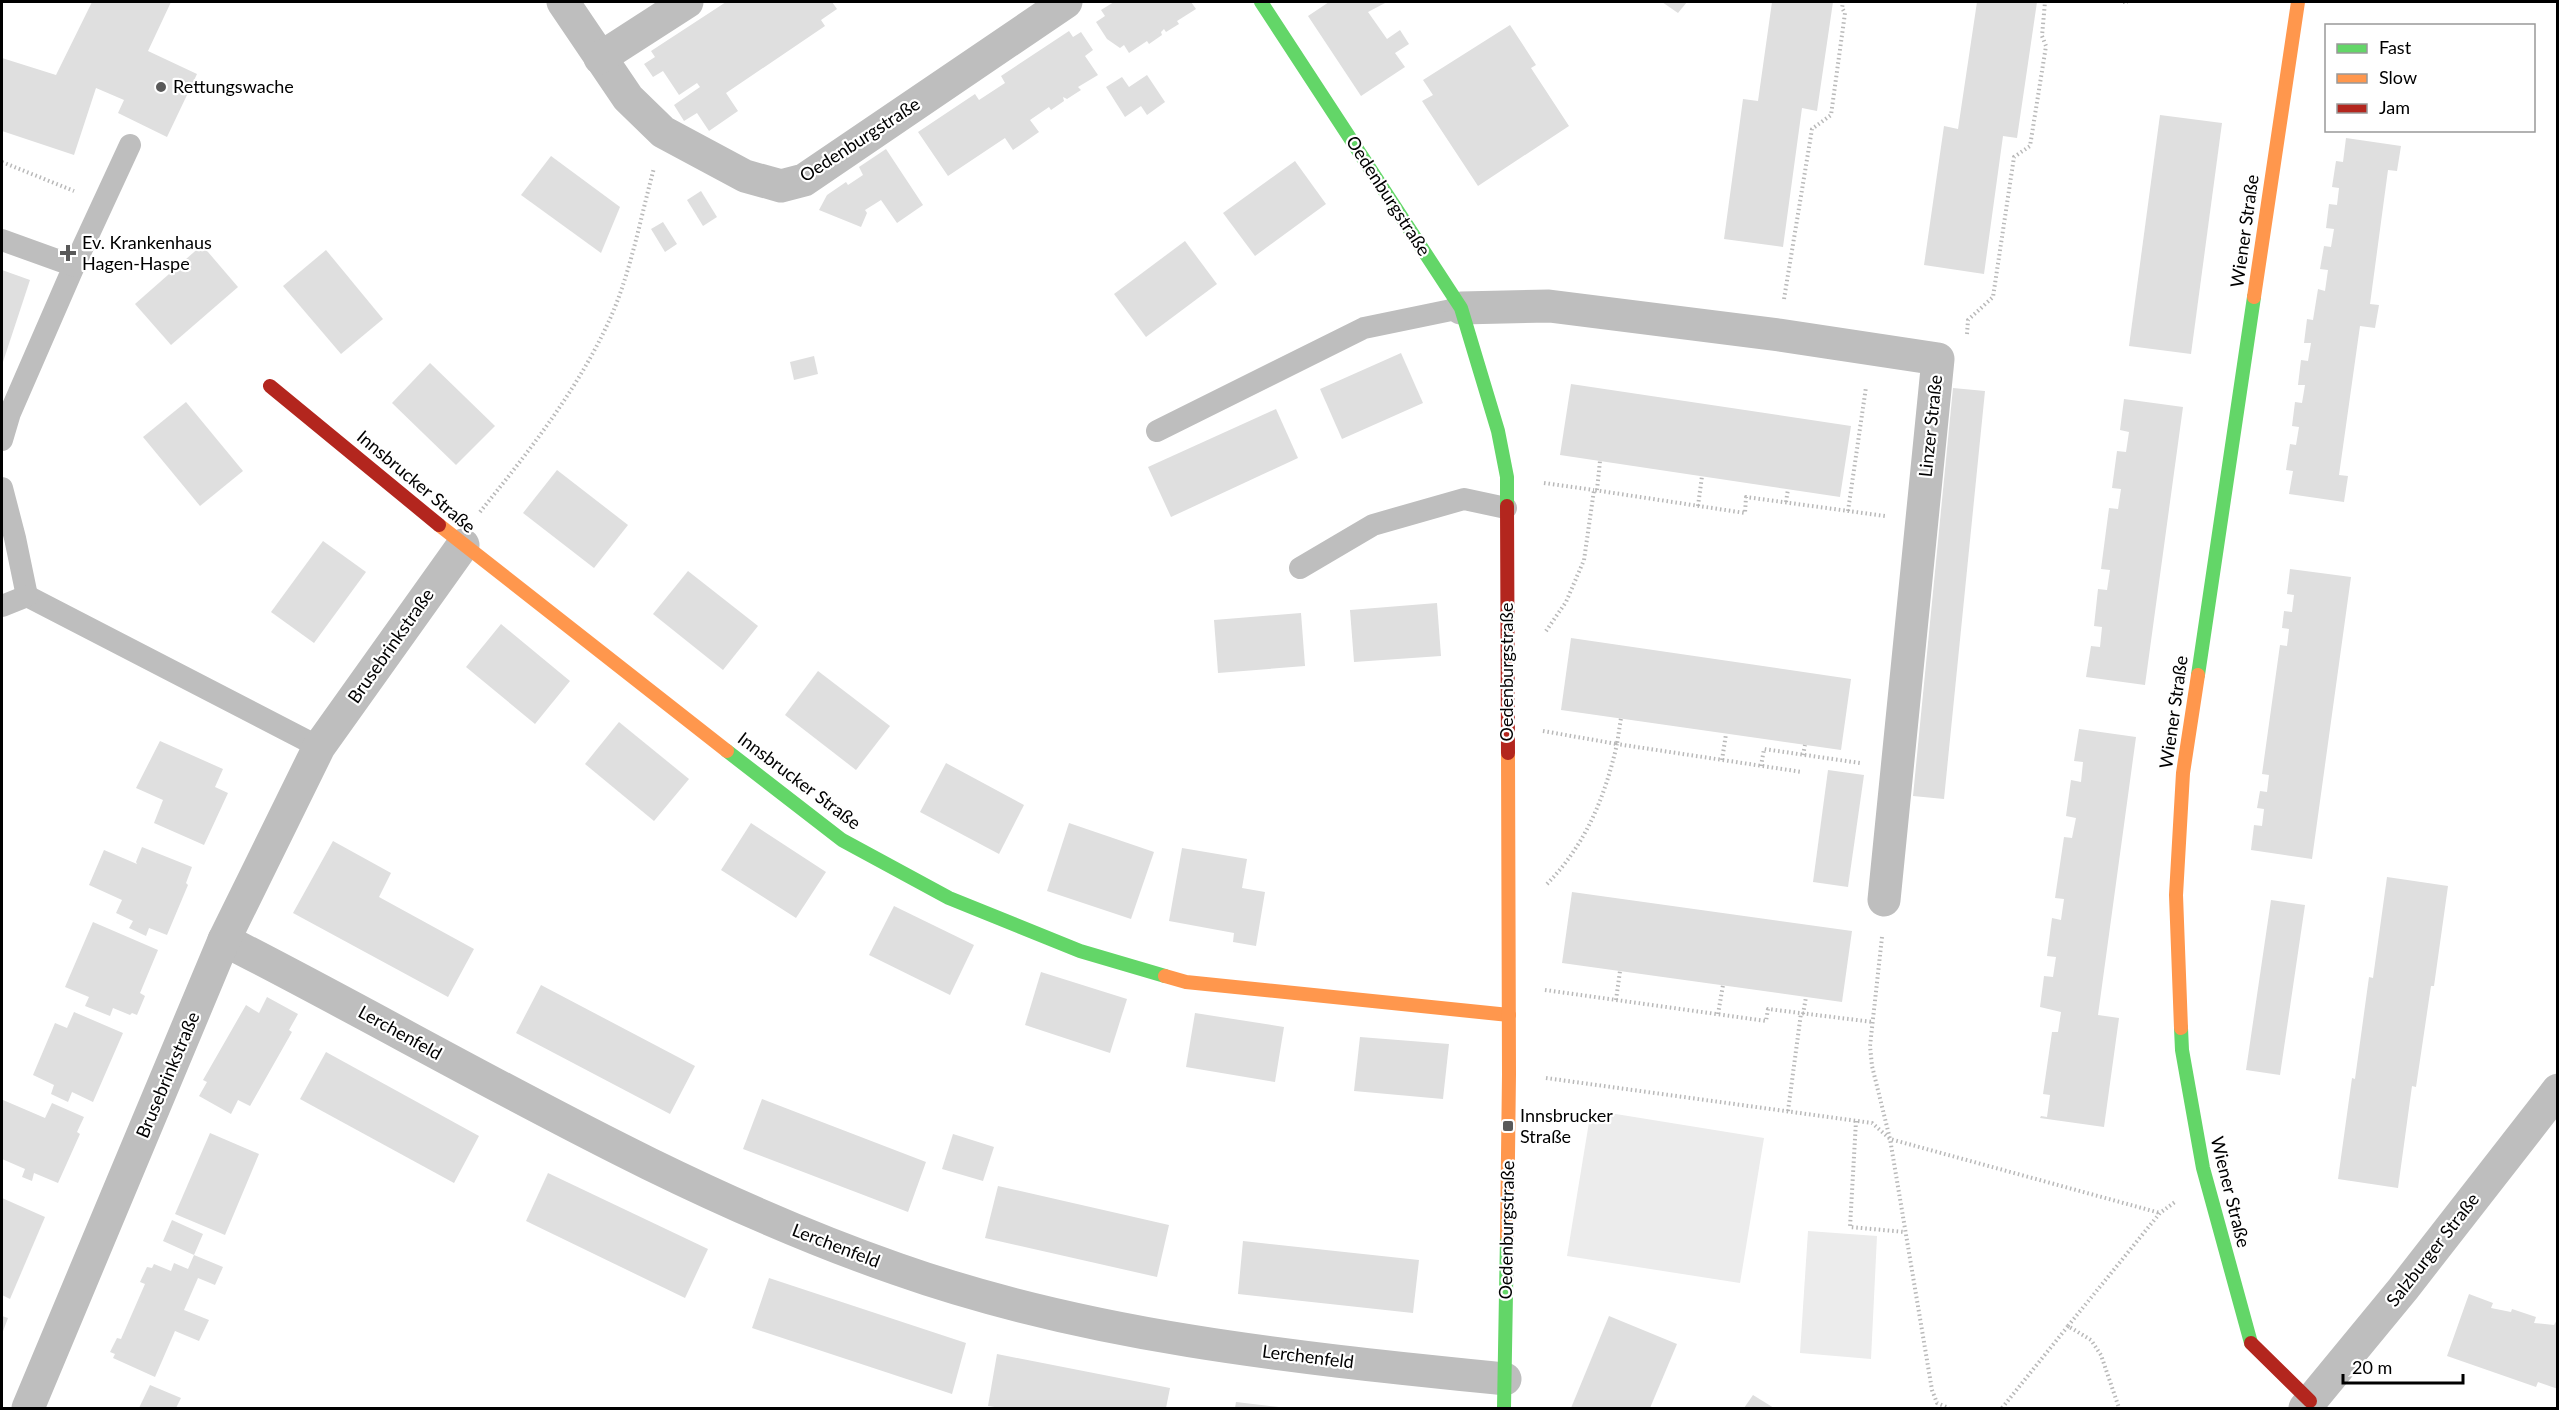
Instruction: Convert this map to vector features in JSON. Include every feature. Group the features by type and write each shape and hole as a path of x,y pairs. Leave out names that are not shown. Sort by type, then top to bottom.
{"street":[{"name":"Oedenburgstraße","path":"563,2 628,98 663,132 745,176 781,186 804,180 1066,2"},
{"path":"600,58 687,2"},
{"name":"Oedenburgstraße","path":"1261,2 1461,308 1498,431 1507,477 1509,1074 1504,1394"},
{"name":"Wiener Straße","path":"2298,2 2183,773 2176,895 2182,1050 2208,1187 2251,1345 2307,1405"},
{"name":"Linzer Straße","path":"1461,308 1549,306 1938,359 1884,900"},
{"name":"Innsbrucker Straße","path":"270,386 463,545 842,840 949,898 1080,951 1186,982 1509,1015"},
{"name":"Brusebrinkstraße","path":"28,1408 224,940 319,747 463,545"},
{"name":"Lerchenfeld","path":"224,940 464,1068 678,1178 801,1234 900,1271 1020,1305 1153,1334 1504,1394"},
{"name":"Salzburger Straße","path":"2307,1405 2410,1280 2558,1090"}],"lane":[{"path":"2,440 10,413 130,145"},
{"path":"2,240 74,266"},
{"path":"1157,431 1364,328 1461,308"},
{"path":"2,488 27,596"},
{"path":"1300,568 1373,525 1464,499 1506,508"},
{"path":"2,606 27,596 319,747"}],"path":[{"path":"1787,282 1812,129 1830,115 1845,13 1842,8 1843,2"},
{"path":"1938,359 1965,346 1968,320 1993,297 2014,157 2030,146 2046,46 2042,36 2045,2"},
{"path":"463,545 474,520 558,410 592,356 613,311 632,256 663,132"},
{"path":"2,162 61,185"},
{"path":"1848,511 1871,349"},
{"path":"1506,635 1546,632 1566,602 1584,560 1600,461"},
{"path":"1698,506 1702,476"},
{"path":"1507,477 1745,513 1746,497 1922,520"},
{"path":"1786,502 1788,489"},
{"path":"1508,903 1531,900 1570,855 1598,808 1608,783 1621,718"},
{"path":"1507,725 1802,772"},
{"path":"1722,760 1726,734"},
{"path":"1803,755 1805,745"},
{"path":"1761,766 1764,749 1897,768"},
{"path":"1884,900 1870,1046 1872,1066 1890,1139 1932,1390 1936,1402 1948,1408"},
{"path":"1616,1000 1620,971"},
{"path":"1509,985 1766,1021 1768,1009 1873,1022"},
{"path":"1718,1014 1723,986"},
{"path":"1788,1112 1806,997"},
{"path":"1509,1074 1872,1123 1890,1139 2160,1213"},
{"path":"1856,1121 1850,1227 1905,1232"},
{"path":"2002,1408 2160,1213 2187,1193 2208,1187"},
{"path":"2068,1326 2091,1340 2101,1355 2119,1408"}],"shaded area":[{"path":"1591,1110 1764,1138 1740,1283 1567,1256"},
{"path":"1808,1231 1877,1236 1871,1359 1800,1353"}],"building":[{"path":"92,2 171,2 148,51 197,74 167,137 118,113 124,100 96,88 74,155 2,131 2,58 56,75"},
{"path":"726,2 832,2 837,9 821,20 825,26 726,93 738,111 709,131 697,113 684,121 674,105 700,87 697,83 679,95 663,71 653,77 644,64 655,57 651,51"},
{"path":"1114,2 1191,2 1196,9 1177,21 1179,24 1166,32 1164,29 1161,32 1162,35 1149,44 1147,41 1129,53 1124,45 1120,48 1107,39 1096,22 1105,16 1101,10"},
{"path":"1329,2 1387,2 1368,12 1387,39 1400,30 1409,44 1395,53 1405,67 1361,96 1308,16"},
{"path":"1662,2 1687,2 1678,13"},
{"path":"1772,2 1833,2 1817,111 1802,108 1783,247 1724,239 1743,99 1758,101"},
{"path":"1977,2 2037,2 2017,138 2003,136 1984,274 1924,265 1944,126 1958,129"},
{"path":"1510,25 1536,65 1531,68 1569,126 1478,186 1422,101 1433,95 1423,80"},
{"path":"1069,31 1073,37 1081,32 1093,50 1085,56 1098,75 1078,87 1081,90 1067,99 1063,97 1064,101 1051,110 1049,107 1030,120 1039,132 1013,150 1005,138 948,176 918,132 975,94 979,100 1005,83 1001,76"},
{"path":"1147,75 1165,102 1147,115 1141,106 1125,117 1106,87 1122,77 1129,87"},
{"path":"2160,115 2222,123 2191,354 2129,346"},
{"path":"2346,138 2401,146 2397,171 2388,170 2370,304 2379,305 2375,328 2360,326 2339,475 2348,476 2344,502 2289,494 2293,471 2286,470 2290,444 2296,445 2299,427 2292,426 2295,402 2302,403 2305,385 2298,385 2301,360 2308,361 2311,343 2304,343 2307,319 2313,320 2318,289 2325,291 2328,270 2320,269 2324,246 2331,247 2334,229 2326,228 2329,204 2337,205 2339,188 2332,187 2336,161 2343,162"},
{"path":"886,149 923,205 897,223 881,200 865,210 867,213 861,227 819,210 827,195 846,182 848,185 863,175 859,167"},
{"path":"551,156 620,207 601,253 521,195"},
{"path":"1295,161 1326,204 1255,256 1223,213"},
{"path":"701,191 717,217 703,226 687,200"},
{"path":"663,222 677,244 665,252 651,229"},
{"path":"1185,241 1217,284 1146,337 1114,294"},
{"path":"202,245 238,287 171,345 135,304"},
{"path":"326,250 383,319 341,354 283,286"},
{"name":"Ev. Krankenhaus Hagen-Haspe","path":"2,270 30,280 2,365"},
{"path":"1401,353 1423,403 1342,439 1320,389"},
{"path":"814,356 818,374 794,380 790,362"},
{"path":"430,363 495,426 456,465 392,403"},
{"path":"1571,384 1851,426 1840,497 1560,455"},
{"path":"1953,388 1985,391 1944,799 1913,796"},
{"path":"2124,399 2183,407 2145,685 2086,677 2091,646 2100,647 2102,627 2094,626 2098,589 2107,590 2110,570 2101,569 2109,508 2118,509 2121,489 2112,488 2117,451 2126,452 2129,432 2120,430"},
{"path":"186,402 243,471 200,506 143,437"},
{"path":"1276,409 1298,458 1171,517 1148,467"},
{"path":"557,470 628,525 594,568 523,513"},
{"path":"323,541 366,572 314,643 271,612"},
{"path":"2290,569 2351,577 2312,859 2251,850 2254,825 2262,826 2264,809 2257,808 2260,791 2267,792 2269,775 2262,774 2280,645 2287,646 2289,629 2282,628 2284,611 2292,612 2294,595 2287,594"},
{"path":"688,571 758,626 723,670 653,614"},
{"path":"1437,603 1441,656 1354,662 1350,610"},
{"path":"1301,613 1305,666 1218,673 1214,620"},
{"path":"501,624 570,681 535,724 466,667"},
{"path":"1571,638 1851,679 1841,750 1561,710"},
{"path":"818,671 890,726 856,770 785,715"},
{"path":"619,722 689,779 654,821 585,764"},
{"path":"2079,729 2136,737 2098,1015 2119,1018 2104,1127 2040,1118 2041,1116 2047,1117 2050,1095 2043,1094 2052,1032 2058,1032 2061,1012 2040,1007 2044,976 2053,977 2056,957 2047,956 2052,918 2061,920 2064,899 2055,898 2064,837 2072,838 2076,818 2066,816 2071,780 2081,782 2083,762 2074,761"},
{"path":"160,741 223,769 215,787 228,793 204,845 154,823 163,800 136,788"},
{"path":"946,763 1024,805 999,854 920,812"},
{"path":"1828,770 1864,775 1848,887 1813,882"},
{"path":"751,823 826,872 796,918 721,870"},
{"path":"1069,823 1154,852 1131,919 1047,891"},
{"path":"333,841 391,873 379,897 474,949 448,997 293,913"},
{"path":"142,847 192,867 186,883 188,885 167,935 149,928 146,936 129,928 133,921 116,913 122,900 89,885 104,850 137,864"},
{"path":"1182,848 1247,859 1242,888 1265,892 1256,946 1233,942 1234,933 1169,921"},
{"path":"2387,877 2448,886 2434,986 2431,986 2416,1087 2412,1086 2398,1188 2338,1179 2369,977 2373,978"},
{"path":"1572,892 1852,931 1842,1002 1562,963"},
{"path":"2271,900 2305,905 2280,1075 2246,1070"},
{"path":"894,906 974,945 950,995 869,955"},
{"path":"93,922 158,950 140,993 145,996 137,1015 132,1013 130,1015 113,1008 110,1016 85,1006 89,997 65,987"},
{"path":"1041,972 1127,999 1110,1053 1025,1025"},
{"path":"541,985 695,1066 670,1114 516,1033"},
{"path":"267,997 298,1014 289,1030 292,1032 250,1106 238,1100 231,1114 199,1096 207,1082 203,1080 246,1005 259,1013"},
{"path":"74,1012 123,1033 93,1102 72,1092 68,1102 51,1094 54,1085 33,1075 55,1023 67,1028"},
{"path":"1195,1013 1284,1027 1275,1082 1186,1067"},
{"path":"1360,1037 1449,1044 1443,1099 1354,1091"},
{"path":"326,1052 479,1136 454,1183 300,1099"},
{"path":"762,1099 926,1162 908,1212 743,1149"},
{"path":"3,1100 45,1118 52,1103 84,1117 77,1132 80,1134 58,1183 34,1173 32,1181 22,1177 25,1169 2,1159"},
{"path":"210,1133 259,1154 225,1235 175,1214"},
{"path":"953,1134 994,1147 983,1181 942,1169"},
{"path":"548,1173 708,1249 685,1298 526,1221"},
{"path":"998,1186 1169,1225 1157,1277 985,1238"},
{"path":"2,1198 45,1217 10,1299 2,1295"},
{"path":"172,1220 203,1234 194,1255 163,1241"},
{"path":"1243,1241 1419,1260 1413,1313 1238,1294"},
{"path":"194,1255 223,1267 215,1285 198,1278 184,1310 209,1320 199,1341 175,1331 155,1377 113,1358 115,1354 110,1352 117,1338 121,1339 145,1284 140,1282 147,1267 152,1268 154,1264 171,1271 174,1263 188,1269"},
{"path":"769,1278 966,1343 952,1394 752,1328"},
{"path":"2469,1294 2493,1303 2491,1308 2511,1312 2512,1309 2536,1317 2534,1323 2554,1325 2558,1318 2558,1389 2538,1382 2536,1387 2447,1356"},
{"path":"2,1316 8,1318 2,1334"},
{"path":"1609,1316 1677,1344 1650,1408 1571,1408"},
{"path":"997,1354 1170,1388 1166,1408 1001,1408 988,1406"},
{"path":"150,1385 181,1398 176,1408 139,1408"},
{"path":"1753,1395 1774,1408 1744,1408"},
{"path":"1236,1402 1279,1407 1279,1408 1235,1408"}],"traffic: fast":[{"path":"1261,2 1461,308 1498,431 1507,477 1507,506"},
{"path":"2198,675 2254,297"},
{"path":"727,751 842,840 949,898 1080,951 1165,976"},
{"path":"2181,1028 2182,1050 2203,1168 2251,1343"},
{"path":"1504,1408 1507,1236"}],"traffic: slow":[{"path":"2254,297 2298,2"},
{"path":"439,525 727,751"},
{"path":"2181,1028 2176,895 2183,773 2198,675"},
{"path":"1507,1236 1508,753"},
{"path":"1165,976 1186,982 1509,1015"}],"traffic: jam":[{"path":"270,386 439,525"},
{"path":"1507,506 1508,753"},
{"path":"2251,1343 2310,1401"}],"place":[{"name":"Rettungswache","path":"161,87"},
{"name":"Ev. Krankenhaus Hagen-Haspe","path":"68,253"},
{"name":"Innsbrucker Straße","path":"1508,1126"}]}
